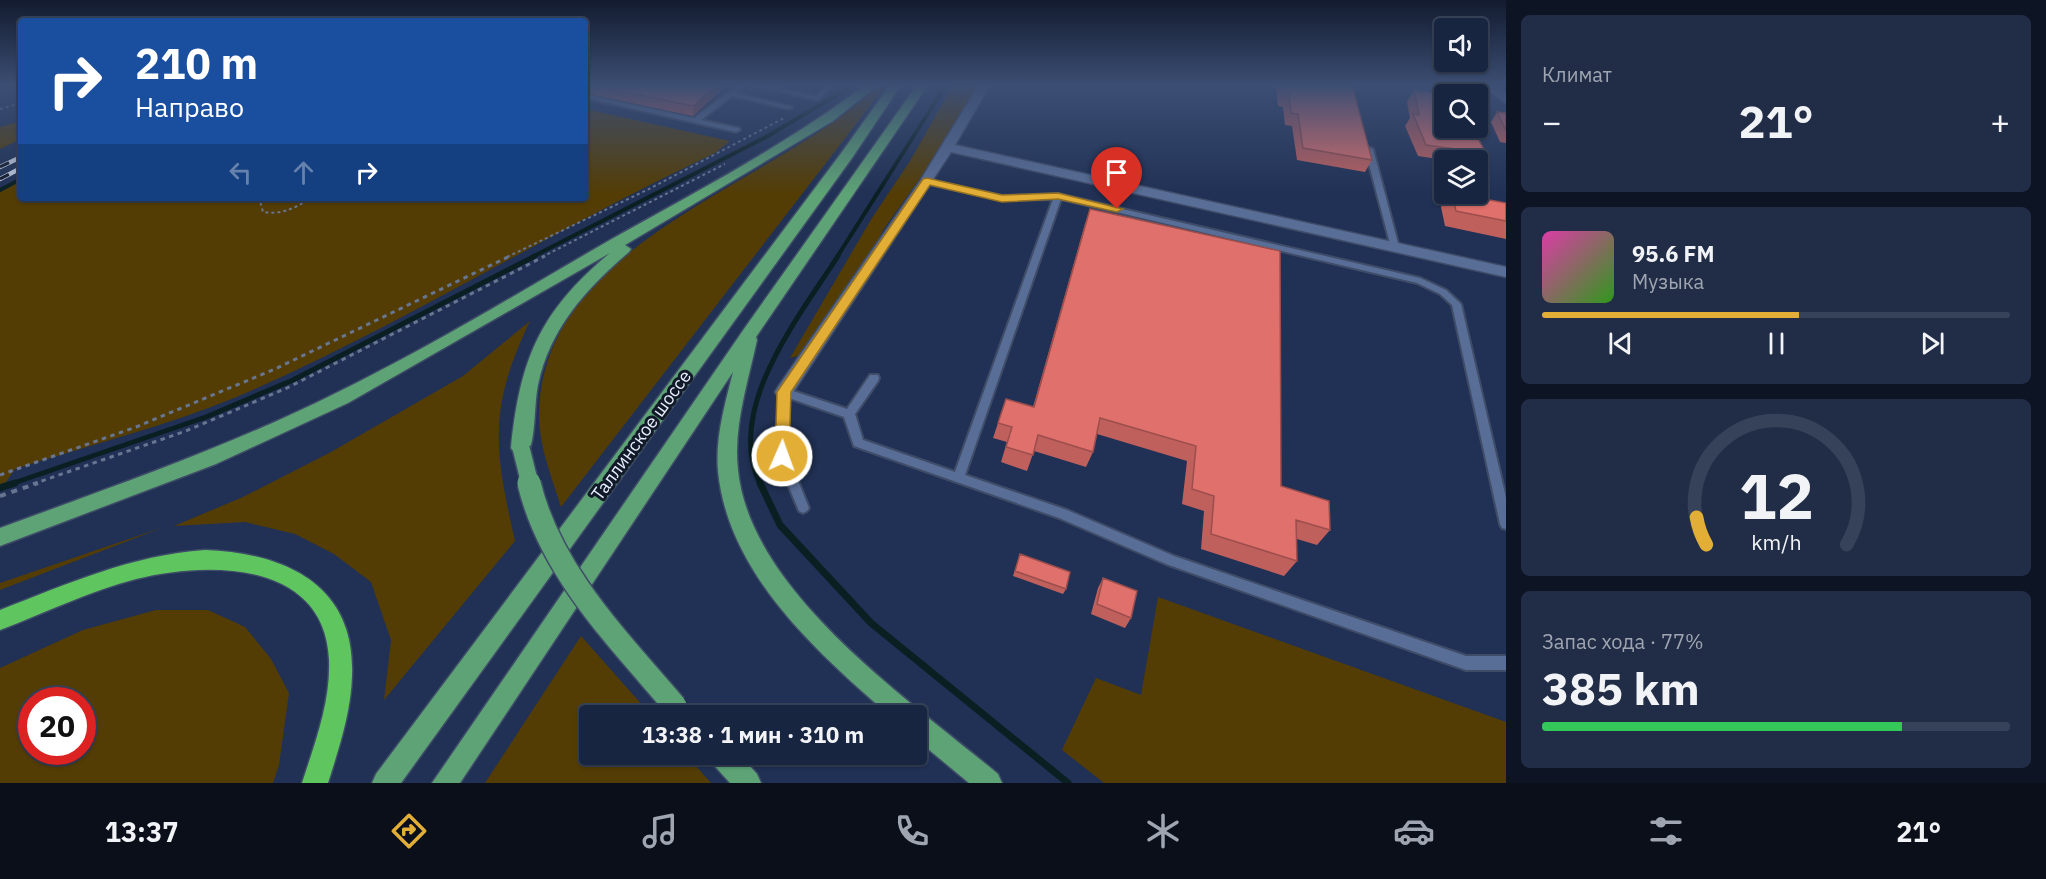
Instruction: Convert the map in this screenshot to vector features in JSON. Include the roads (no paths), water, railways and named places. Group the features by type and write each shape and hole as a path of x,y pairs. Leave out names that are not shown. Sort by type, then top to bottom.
{"highway":[{"path":"0,620 125,574 181,561 243,560 282,571 309,590 328,612 339,642 339,684 334,723 315,783"}],"main road":[{"path":"0,537 125,493 284,427 417,358 823,122"},
{"name":"Таллинское шоссе","path":"385,783 870,122"},
{"name":"Таллинское шоссе","path":"445,783 750,333 897,122"},
{"path":"674,705 604,624 556,554 534,503 521,448 523,404 536,354 558,312 603,266 717,185"},
{"path":"750,333 735,410 728,470 739,520 755,556 788,601 897,705"},
{"path":"927,731 989,783"},
{"path":"731,765 748,783"}],"street":[{"path":"784,392 927,181 962,122"},
{"path":"947,147 1506,272"}],"lane":[{"path":"697,122 736,130"},
{"path":"1365,135 1395,247"},
{"path":"927,181 1002,198 1058,196 1420,280 1443,292 1456,304 1506,524"},
{"path":"959,477 1058,196"},
{"path":"849,414 874,378"},
{"path":"803,508 782,456 784,392 849,414"},
{"path":"849,414 858,443 1063,514 1170,560 1466,663 1506,663"}],"waterway":[{"path":"532,257 792,122"},
{"path":"837,257 923,122"},
{"path":"0,190 18,181"},
{"path":"11,484 206,417 293,380 535,256"},
{"path":"760,484 751,455 752,425 759,395 771,365 787,335 838,256"},
{"path":"0,488 15,483"},
{"path":"760,483 780,525 871,623 1068,783"}],"railway":[{"path":"0,167 18,158"},
{"path":"0,179 18,170"}]}
